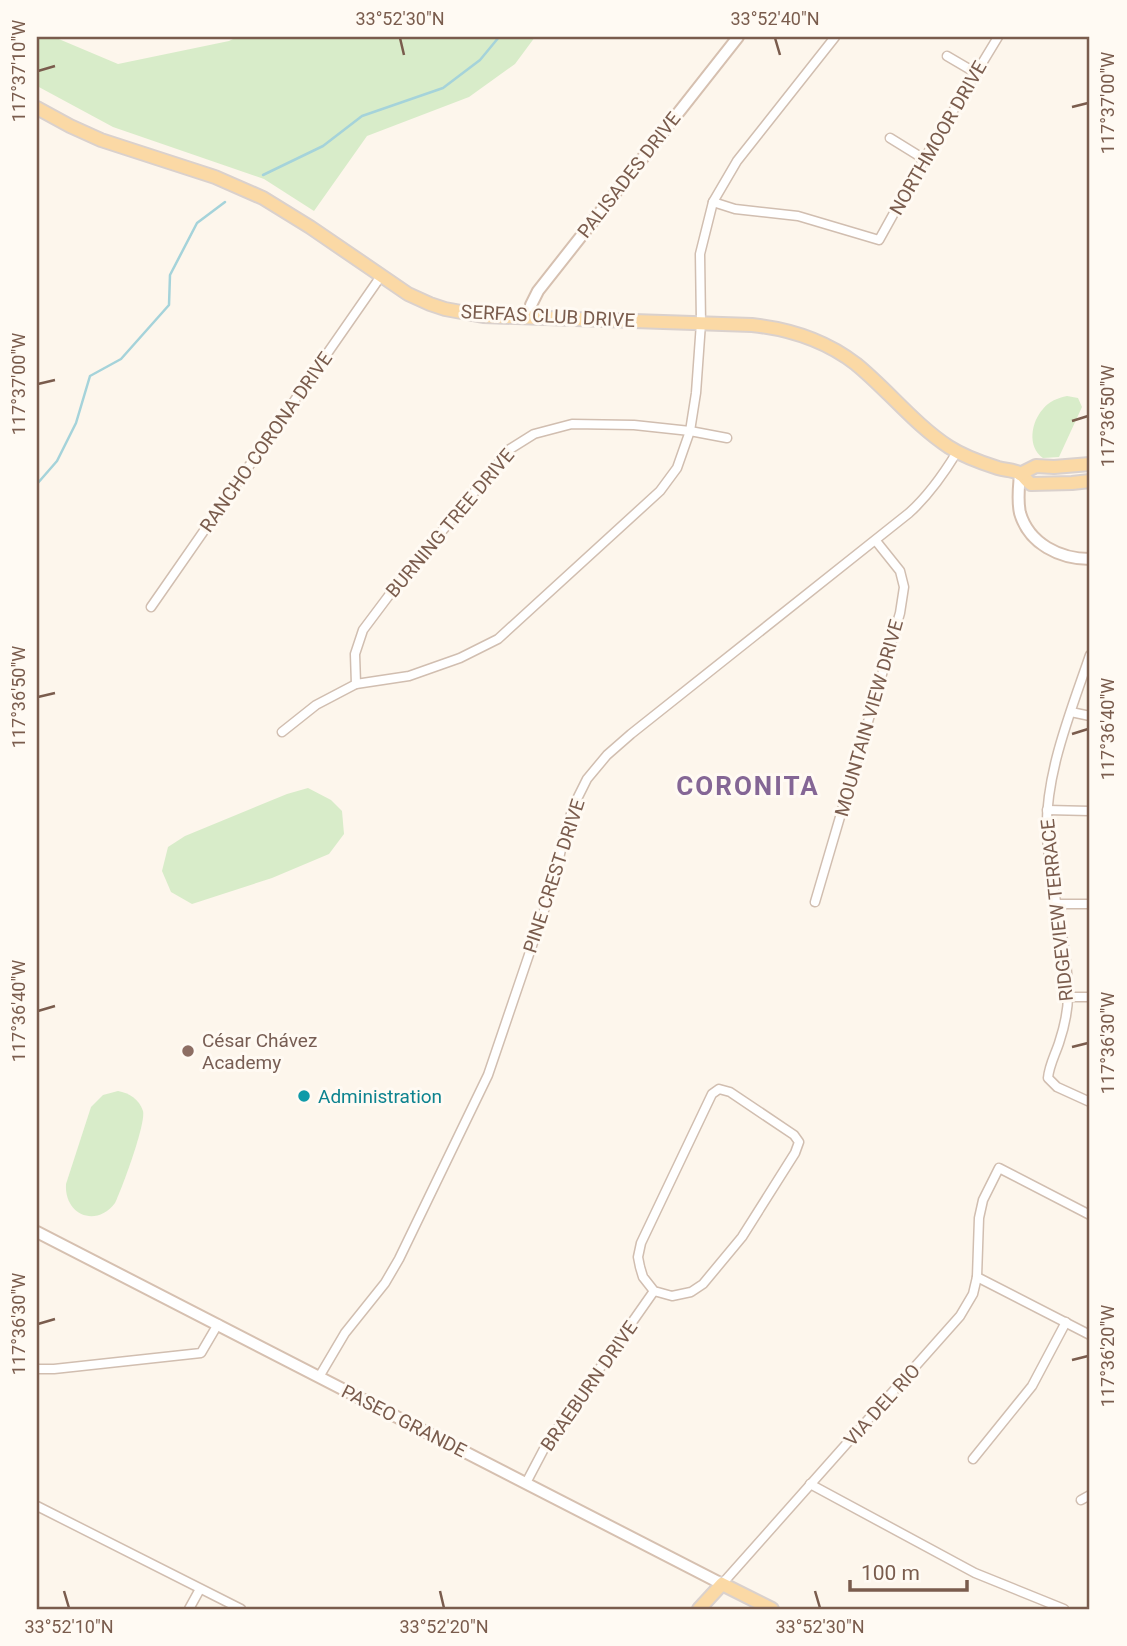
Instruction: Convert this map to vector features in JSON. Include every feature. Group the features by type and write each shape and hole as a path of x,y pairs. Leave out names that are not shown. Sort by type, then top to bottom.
{"main road":[{"name":"PALISADES DRIVE","path":"530,318 531,305 538,290 738,37"},
{"name":"SERFAS CLUB DRIVE","path":"37,108 70,127 101,140 215,177 263,198 414,297 430,304 456,312 484,316 774,327 823,343 857,365 915,420 957,452 1020,474 1031,484 1090,481"},
{"name":"SERFAS CLUB DRIVE","path":"1020,474 1036,466 1090,464"},
{"path":"1020,474 1018,503 1028,529 1042,543 1061,555 1090,559"},
{"name":"PASEO GRANDE","path":"37,1232 772,1609"},
{"name":"VIA DEL RIO","path":"699,1609 722,1584"}],"street":[{"path":"282,732 316,705 356,684 409,676 460,658 498,639 660,491 677,468 690,430 696,393 701,323 700,254 713,202 737,161 835,37"},
{"name":"NORTHMOOR DRIVE","path":"713,202 734,209 797,216 879,240 924,159 998,37"},
{"path":"947,56 976,73"},
{"path":"890,138 924,159"},
{"name":"RANCHO CORONA DRIVE","path":"151,607 381,276"},
{"name":"BURNING TREE DRIVE","path":"356,684 355,654 363,630 510,449 534,434 572,424 634,425 690,430 727,438"},
{"name":"PINE CREST DRIVE","path":"319,1377 338,1344 385,1283 399,1259 488,1076 554,881 566,827 587,779 607,755 631,734 924,500 957,452"},
{"name":"MOUNTAIN VIEW DRIVE","path":"815,902 900,612 904,587 900,571 876,541"},
{"name":"RIDGEVIEW TERRACE","path":"1090,654 1056,761 1047,810 1047,837 1067,972 1068,997 1060,1040 1048,1070 1048,1078 1057,1087 1090,1102"},
{"path":"1071,712 1090,716"},
{"path":"1047,810 1090,811"},
{"path":"1057,904 1090,904"},
{"path":"1068,997 1090,997"},
{"path":"719,1088 730,1092 794,1135 799,1142 795,1153 742,1237 703,1284 691,1293 681,1295 672,1296 654,1291 643,1277 640,1267 638,1257 641,1243 712,1094 719,1088"},
{"name":"VIA DEL RIO","path":"722,1584 960,1316 973,1294 977,1277 979,1219 983,1200 999,1168 1090,1215"},
{"path":"977,1277 1090,1335"},
{"name":"BRAEBURN DRIVE","path":"526,1483 546,1445 654,1291"},
{"path":"973,1459 1032,1386 1066,1322"},
{"path":"37,1369 201,1353 218,1324"},
{"path":"810,1484 975,1573 1065,1609"},
{"path":"1081,1500 1090,1495"},
{"path":"37,1506 241,1609"},
{"path":"190,1609 200,1589"}],"green space":[{"path":"37,37 54,37 118,64 229,41 237,37 535,37 515,64 469,97 367,136 314,211 264,179 113,127 37,86"},
{"path":"1067,396 1078,398 1082,407 1059,457 1043,458 1033,441 1036,421 1048,404"},
{"path":"308,788 331,800 342,811 344,834 329,854 272,878 192,904 171,892 162,871 168,847 185,836"},
{"path":"118,1091 133,1097 143,1111 137,1142 115,1203 99,1215 83,1214 70,1204 66,1184 91,1107 103,1095"}],"waterway":[{"path":"263,175 323,146 362,116 443,88 480,60 499,37"},
{"path":"37,484 57,461 76,423 90,376 121,359 169,305 170,275 197,223 225,202"}],"place":[{"name":"César Chávez Academy","path":"188,1051"},
{"name":"Administration","path":"304,1096"}],"district":[{"name":"CORONITA","path":"748,786"}]}
